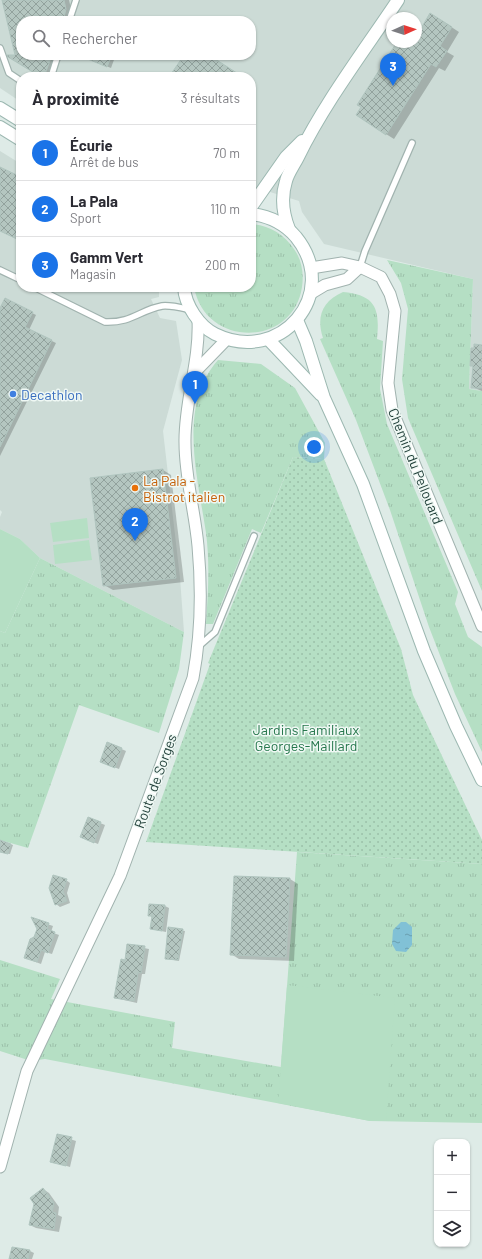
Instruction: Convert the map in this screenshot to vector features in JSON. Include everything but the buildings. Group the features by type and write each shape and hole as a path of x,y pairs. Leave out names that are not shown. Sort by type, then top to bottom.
{"main road":[{"path":"289,229 284,212 286,180 308,135 398,0"},
{"path":"0,108 16,118"},
{"path":"0,127 16,137"},
{"path":"256,200 286,157 308,135"},
{"path":"186,292 191,310 198,320 211,332 226,339 247,343 268,340 284,332 297,320 305,307 310,294 312,281 311,268 303,246 289,229 276,221 262,215 256,214"},
{"path":"297,320 306,341 324,398 362,484 424,651 456,726 482,780"},
{"path":"268,340 324,398"}],"street":[{"name":"Chemin du Pellouard","path":"311,268 342,263 360,267 380,277 390,294 395,311 388,383 392,410 482,626"},
{"path":"310,294 325,285 347,279 360,267"},
{"name":"Route de Sorges","path":"0,1167 27,1071 120,876 193,678 199,646 200,609 198,546 185,444 187,405 199,342 198,320"},
{"path":"193,374 226,339"}],"lane":[{"path":"71,16 76,0"},
{"path":"0,48 9,73 16,78"},
{"path":"53,72 56,60"},
{"path":"360,267 365,251 412,143"},
{"path":"0,270 16,278"},
{"path":"44,292 105,322 118,322 163,306 191,310"},
{"path":"199,646 215,632 254,536"}],"shaded area":[{"path":"0,0 482,0 482,391 469,389 473,279 324,244 302,212 299,201 256,188 256,72 16,72 16,99 0,88"},
{"path":"0,151 16,161 16,292 159,292 159,297 151,299 160,318 176,321 182,360 163,431 180,578 184,632 40,558 20,539 0,529 0,517 2,512 0,510"}],"green space":[{"path":"256,225 276,231 286,239 294,249 302,267 302,287 295,307 283,321 267,330 249,333 231,330 214,321 201,307 196,292 256,292"},
{"path":"387,260 473,279 469,389 482,391 482,591 408,418 402,379 408,309 401,283"},
{"path":"343,292 363,296 374,305 378,319 377,339 383,341 380,389 387,424 458,592 455,604 468,637 482,647 482,752 455,694 429,627 390,510 356,420 320,339 323,338 320,323 322,310 330,300"},
{"path":"218,360 261,364 295,388 325,443 324,459 293,457 261,533 252,529 213,624 206,624 208,556 206,533 195,466 194,420 198,399 205,378"},
{"name":"Jardins Familiaux Georges-Maillard","path":"293,457 324,459 401,649 413,695 482,840 482,864 146,842 210,664 208,663"},
{"path":"87,518 89,538 53,542 50,523"},
{"path":"0,529 20,539 40,558 5,633 0,631"},
{"path":"89,540 92,560 55,564 53,545"},
{"path":"40,558 184,632 179,669 159,733 79,705 28,848 0,840 0,631 5,633"},
{"path":"297,852 482,864 482,1123 370,1121 45,1059 31,1061 0,1051 0,960 60,979 51,999 175,1022 172,1048 281,1067"},
{"path":"287,985 395,998 386,1121 370,1121 278,1103"}],"water":[{"path":"401,922 406,922 412,927 412,945 406,952 396,951 392,944 393,930"}],"place":[{"name":"Gamm Vert","path":"393,86"},
{"name":"Decathlon","path":"13,394"},
{"name":"Écurie","path":"195,404"},
{"name":"La Pala - Bistrot italien","path":"135,488"},
{"name":"La Pala","path":"135,541"}]}
